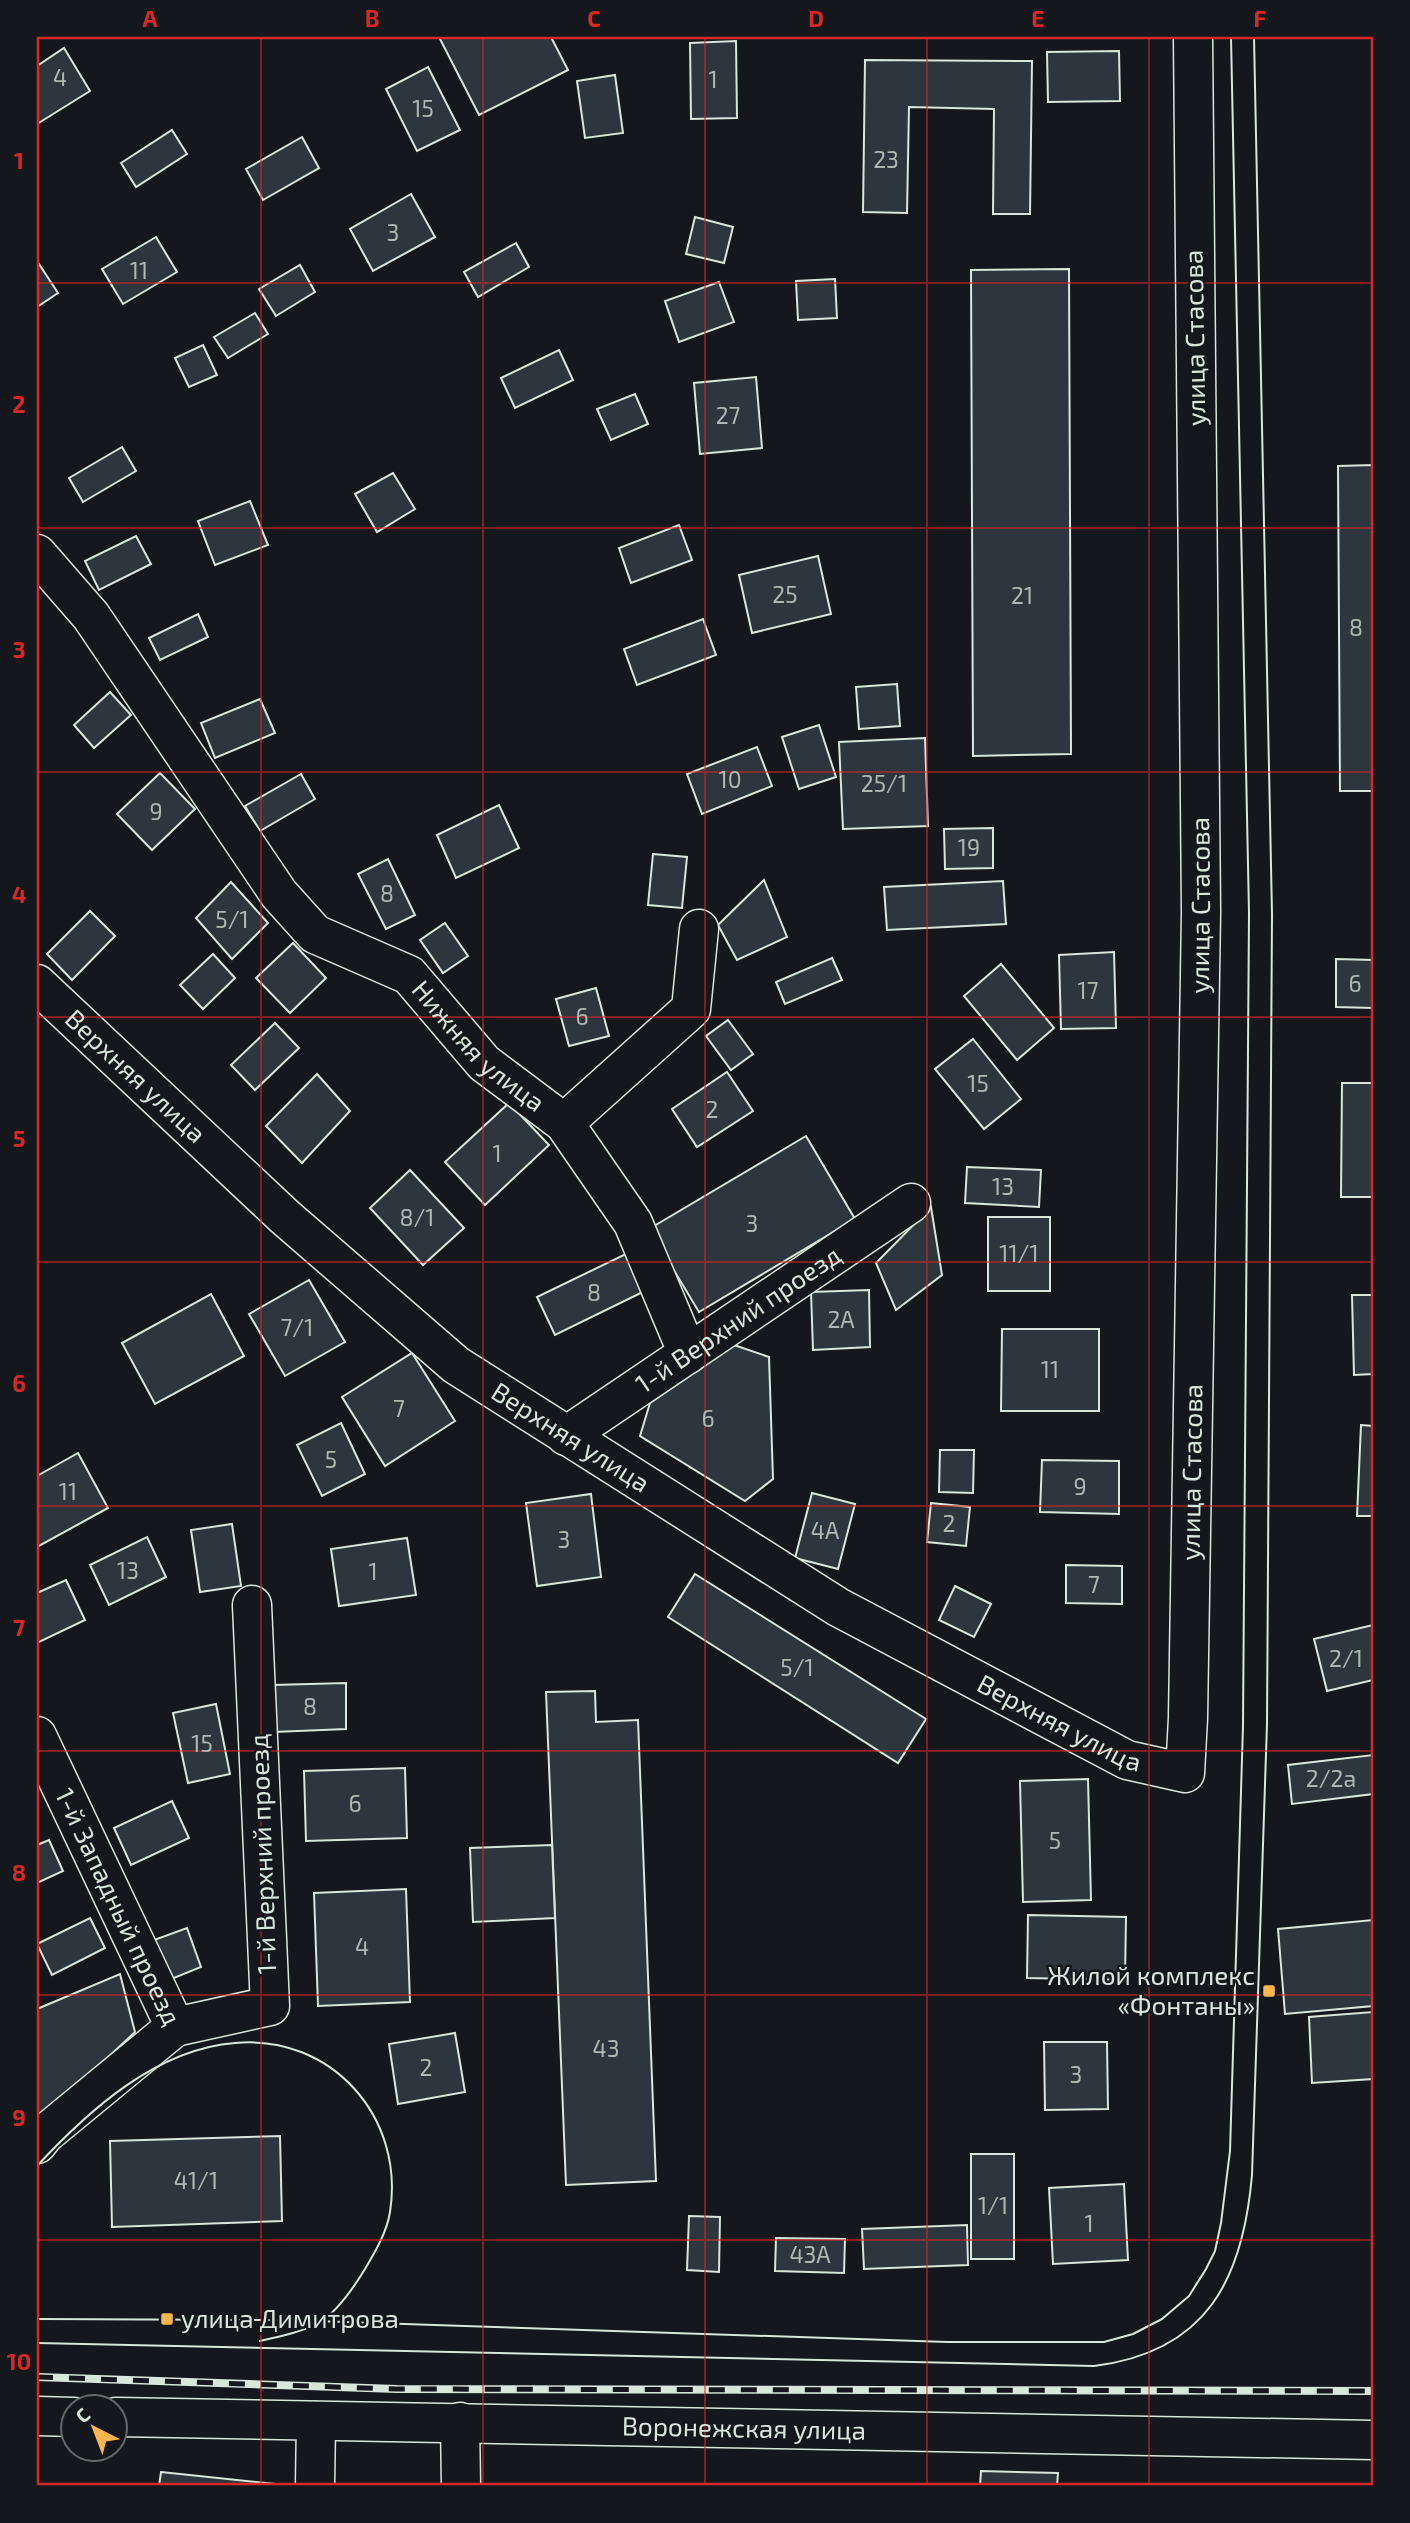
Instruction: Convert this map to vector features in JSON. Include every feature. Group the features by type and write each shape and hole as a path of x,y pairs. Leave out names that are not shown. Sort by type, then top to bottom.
{"street":[{"name":"улица Стасова","path":"1185,1773 1201,912 1193,37"},
{"name":"Нижняя улица","path":"37,554 91,616 279,894 315,934 410,975 484,1063 564,1123 633,1223 688,1354"},
{"path":"564,1123 691,1009 699,929"},
{"name":"Верхняя улица","path":"37,984 285,1217 456,1365 838,1607 1127,1760 1185,1773"},
{"name":"1-й Верхний проезд","path":"566,1436 911,1203"},
{"name":"1-й Верхний проезд","path":"175,2027 270,2006 253,1605"},
{"name":"1-й Западный проезд","path":"37,1736 175,2027 45,2134 37,2144"},
{"path":"37,2416 60,2417"},
{"name":"Воронежская улица","path":"130,2417 1373,2440"},
{"path":"315,2486 316,2421"},
{"path":"460,2422 461,2486"}],"building":[{"path":"439,37 551,37 568,70 479,115"},
{"path":"736,41 737,118 691,119 690,43"},
{"path":"64,48 90,91 37,124 37,66"},
{"path":"1119,51 1120,101 1048,102 1047,52"},
{"path":"865,60 1032,61 1030,214 993,214 994,109 909,107 907,213 863,212"},
{"path":"428,67 460,130 417,151 386,89"},
{"path":"615,75 623,133 585,138 577,81"},
{"path":"172,130 187,154 136,187 121,163"},
{"path":"302,137 319,168 263,200 246,169"},
{"path":"411,194 435,237 373,271 350,229"},
{"path":"695,217 733,227 724,263 686,254"},
{"path":"156,237 177,272 123,304 102,269"},
{"path":"516,243 529,267 478,297 464,272"},
{"path":"37,261 58,293 37,307"},
{"path":"300,265 315,292 276,316 259,289"},
{"path":"1069,269 1071,754 973,756 971,270"},
{"path":"835,279 837,318 798,320 796,281"},
{"path":"719,282 734,322 679,342 665,301"},
{"path":"255,313 268,334 228,358 214,337"},
{"path":"203,345 217,375 189,387 175,358"},
{"path":"559,350 573,380 515,408 501,378"},
{"path":"756,377 762,448 700,454 694,383"},
{"path":"635,394 648,424 611,440 597,409"},
{"path":"122,447 136,471 83,502 69,478"},
{"path":"1373,465 1373,791 1340,791 1338,466"},
{"path":"393,473 415,509 377,532 355,494"},
{"path":"250,501 268,545 215,565 198,521"},
{"path":"679,525 692,560 631,583 619,548"},
{"path":"136,536 151,564 99,590 85,561"},
{"path":"818,556 831,614 752,633 739,575"},
{"path":"198,614 208,637 160,660 149,638"},
{"path":"703,619 716,655 637,685 624,649"},
{"path":"897,684 900,726 859,729 856,687"},
{"path":"110,692 131,715 94,748 74,725"},
{"path":"260,699 275,733 215,758 201,723"},
{"path":"819,725 836,777 799,789 782,737"},
{"path":"925,738 928,826 843,829 839,742"},
{"path":"757,747 772,786 702,814 687,774"},
{"path":"160,773 195,809 152,850 117,814"},
{"path":"301,774 315,799 260,831 245,806"},
{"path":"499,805 519,848 456,878 437,835"},
{"path":"993,828 993,868 945,869 944,829"},
{"path":"653,854 687,857 682,908 648,905"},
{"path":"388,859 415,915 386,929 358,874"},
{"path":"764,880 787,937 737,960 718,925"},
{"path":"1003,881 1006,924 887,930 884,887"},
{"path":"231,882 268,923 232,959 196,918"},
{"path":"90,911 115,936 72,980 47,954"},
{"path":"445,923 468,956 443,973 420,940"},
{"path":"293,943 326,978 290,1013 256,978"},
{"path":"1114,952 1116,1028 1061,1029 1059,955"},
{"path":"213,954 235,978 203,1009 180,985"},
{"path":"832,958 842,980 785,1004 776,982"},
{"path":"1336,959 1373,960 1373,1008 1336,1007"},
{"path":"1001,964 1054,1028 1017,1060 964,996"},
{"path":"596,988 609,1036 569,1046 556,999"},
{"path":"728,1020 753,1054 731,1070 706,1036"},
{"path":"275,1023 299,1048 255,1090 231,1065"},
{"path":"973,1039 1021,1099 984,1129 935,1069"},
{"path":"727,1072 753,1111 697,1147 672,1109"},
{"path":"317,1074 350,1111 302,1163 266,1126"},
{"path":"1342,1083 1373,1083 1373,1197 1341,1197"},
{"path":"509,1103 549,1145 485,1205 445,1162"},
{"path":"806,1136 855,1219 699,1312 649,1229"},
{"path":"967,1167 1041,1170 1039,1207 965,1203"},
{"path":"410,1170 464,1228 423,1265 370,1208"},
{"path":"931,1207 942,1275 896,1310 876,1263"},
{"path":"988,1217 1050,1217 1050,1291 988,1291"},
{"path":"632,1251 651,1288 555,1335 537,1297"},
{"path":"309,1280 345,1342 285,1376 249,1314"},
{"path":"869,1290 870,1347 813,1350 811,1292"},
{"path":"211,1294 244,1356 155,1404 122,1343"},
{"path":"1352,1295 1373,1295 1373,1374 1354,1375"},
{"path":"1002,1329 1099,1329 1099,1411 1001,1411"},
{"path":"734,1345 769,1357 773,1479 745,1501 640,1436 650,1403"},
{"path":"412,1353 455,1421 385,1466 342,1397"},
{"path":"341,1423 365,1474 322,1496 297,1445"},
{"path":"1361,1425 1373,1426 1373,1516 1357,1516"},
{"path":"940,1450 974,1450 973,1493 939,1492"},
{"path":"78,1453 108,1508 37,1547 37,1476"},
{"path":"1042,1460 1119,1461 1119,1514 1040,1512"},
{"path":"812,1493 855,1504 838,1569 795,1558"},
{"path":"591,1494 601,1577 537,1586 526,1503"},
{"path":"931,1503 970,1507 966,1546 927,1542"},
{"path":"232,1524 241,1586 200,1592 191,1530"},
{"path":"147,1537 166,1577 109,1605 90,1565"},
{"path":"407,1538 416,1595 339,1606 331,1549"},
{"path":"1066,1565 1122,1566 1122,1604 1066,1603"},
{"path":"695,1574 926,1719 898,1763 668,1617"},
{"path":"66,1580 85,1620 37,1643 37,1593"},
{"path":"955,1586 991,1604 974,1637 939,1620"},
{"path":"1373,1625 1373,1680 1327,1691 1314,1639"},
{"path":"346,1683 346,1729 274,1732 273,1685"},
{"path":"595,1691 596,1722 638,1720 656,2181 566,2185 546,1692"},
{"path":"216,1704 230,1774 188,1783 173,1713"},
{"path":"1373,1755 1373,1794 1292,1804 1288,1765"},
{"path":"405,1768 407,1838 306,1841 304,1771"},
{"path":"1088,1779 1091,1900 1023,1902 1020,1781"},
{"path":"172,1801 189,1838 131,1865 114,1828"},
{"path":"49,1840 63,1871 37,1883 37,1845"},
{"path":"552,1845 555,1918 473,1922 470,1848"},
{"path":"406,1889 410,2002 318,2006 314,1893"},
{"path":"1028,1915 1126,1917 1125,1980 1027,1978"},
{"path":"90,1918 105,1948 52,1975 37,1944"},
{"path":"1373,1920 1373,2006 1285,2014 1278,1929"},
{"path":"187,1928 201,1967 169,1980 154,1940"},
{"path":"120,1974 135,2032 37,2124 37,2009"},
{"path":"1373,2012 1373,2079 1312,2083 1309,2017"},
{"path":"455,2033 465,2092 398,2104 389,2044"},
{"path":"1044,2042 1107,2042 1108,2109 1045,2110"},
{"path":"280,2136 282,2221 112,2227 110,2141"},
{"path":"971,2154 1014,2154 1014,2259 971,2259"},
{"path":"1124,2184 1128,2260 1053,2264 1049,2188"},
{"path":"689,2216 720,2217 719,2272 687,2270"},
{"path":"967,2225 968,2265 864,2269 862,2229"},
{"path":"776,2238 845,2239 844,2273 775,2271"},
{"path":"981,2471 1058,2473 1057,2486 980,2486"},
{"path":"161,2472 295,2486 159,2486"}],"tram line":[{"path":"37,2319 284,2320 947,2342 1104,2342 1133,2334 1162,2319 1189,2296 1206,2269 1215,2251 1221,2223 1230,2151 1243,1726 1249,913 1231,37"},
{"path":"37,2343 1094,2366 1133,2358 1165,2345 1191,2327 1212,2304 1228,2277 1239,2247 1252,2175 1267,1724 1272,914 1254,37"},
{"path":"37,2166 101,2104 151,2070 178,2057 235,2043 270,2044 302,2052 330,2067 354,2088 373,2114 386,2144 392,2177 390,2212 380,2242 365,2269 333,2312 306,2329 260,2341"}],"railway":[{"path":"37,2377 397,2389 1373,2391"}],"place":[{"name":"Жилой комплекс «Фонтаны»","path":"1269,1991"},
{"name":"улица Димитрова","path":"167,2319"}]}
